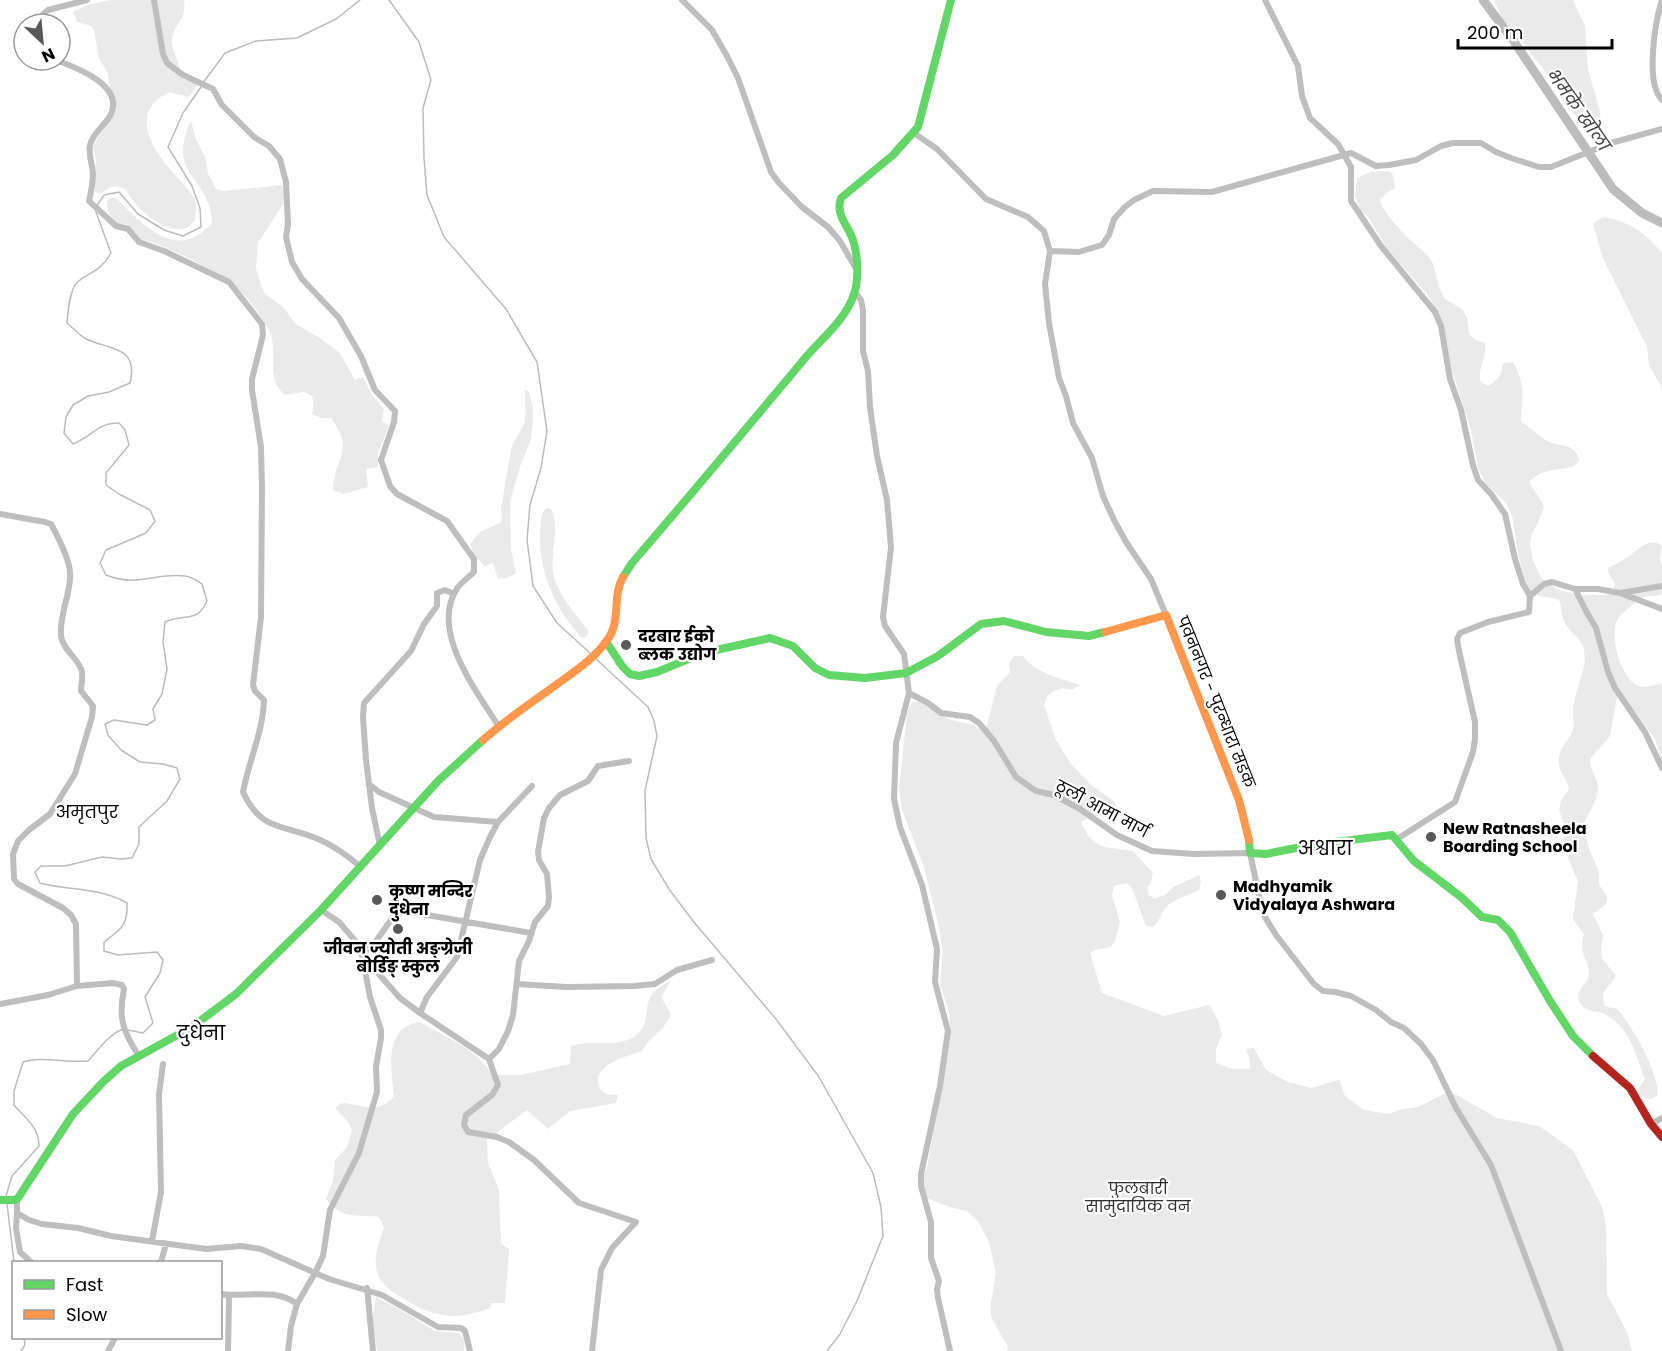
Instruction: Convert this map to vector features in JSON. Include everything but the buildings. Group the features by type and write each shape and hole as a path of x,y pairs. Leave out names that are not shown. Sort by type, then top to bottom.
{"main road":[{"path":"0,1200 15,1199 73,1114 113,1073 192,1027 236,994 321,910 438,781 499,727 574,672 605,645 615,621 620,583 632,563 841,317 855,292 855,246 837,205 847,192 918,127 951,0"},
{"name":"पवननगर - पुरन्धारा सडक","path":"605,645 630,674 639,676 657,672 703,653 770,638 793,646 816,668 829,675 865,678 906,673 938,656 981,624 1004,621 1046,632 1089,636 1166,615 1239,801 1248,833 1250,853"},
{"path":"1250,853 1266,854 1311,845 1392,835 1414,861 1461,897 1482,917 1498,920 1510,932 1573,1036 1582,1047 1630,1088 1651,1124 1662,1137"}],"street":[{"path":"46,12 87,0"},
{"path":"154,0 163,54 167,63 183,75 213,89 222,105 254,137 269,146 280,159 286,182 288,224 286,237 292,262 302,279 339,318 361,356 375,390 395,411 394,422 381,460 390,486 397,494 447,521 474,559 476,566 474,572 458,586 448,616 452,642 460,661 499,727"},
{"path":"682,0 711,30 728,56 771,172 802,207 828,227 840,241 855,268"},
{"path":"1265,0 1298,66 1302,96 1310,118 1338,144 1351,167 1352,201 1381,246 1435,312 1441,326 1450,379 1461,410 1465,436 1478,480 1505,514 1517,566 1530,597 1529,612 1488,622 1460,633 1459,651 1475,722 1473,752 1455,802 1397,839"},
{"path":"1662,0 1653,63 1654,85 1657,95 1662,100"},
{"path":"72,66 90,73 108,92 113,104 111,113 90,142 89,152 93,175 89,201 116,226 128,229 139,242 164,250 229,282 262,324 263,335 252,390 261,447 262,488 261,617 253,685 255,691 264,700 264,710 259,740 243,792 255,813 268,823 317,838 342,852 361,867"},
{"path":"1050,251 1079,252 1101,245 1109,235 1114,219 1125,207 1153,191 1212,192 1351,153 1376,166 1389,165 1416,160 1441,146 1454,143 1481,143 1496,153 1510,158 1551,167 1611,143 1662,129"},
{"path":"914,133 937,148 986,200 1028,217 1044,231 1050,251 1045,284 1046,301 1059,378 1073,423 1092,458 1103,496 1114,519 1126,542 1151,579 1166,615"},
{"path":"855,292 861,300 863,310 863,351 868,371 870,407 877,456 887,500 891,547 883,617 885,626 904,654 907,665 909,693 896,742 894,799 900,827 922,885 937,950 935,982 948,1031 940,1086 921,1174 921,1186 932,1222 931,1257 939,1281 938,1298 951,1351"},
{"path":"0,514 45,522 51,524 55,532 70,571 63,609 61,639 82,671 81,691 93,706 92,717 75,774 50,814 18,841 13,854 14,879 18,884 63,908 76,924 77,986"},
{"path":"1530,597 1544,584 1552,582 1575,589 1598,589 1620,593 1662,609"},
{"path":"1620,593 1662,586"},
{"path":"1575,589 1596,628 1608,672 1615,688 1645,732 1662,768"},
{"path":"380,846 369,784 363,717 364,703 411,651 424,624 437,606 437,593 445,590 454,594"},
{"name":"ठूली आमा मार्ग","path":"909,693 941,713 970,717 979,723 1016,777 1036,791 1054,795 1080,809 1117,835 1152,851 1194,854 1250,853"},
{"path":"489,1059 499,1049 508,1031 513,1015 519,961 535,922 548,906 547,874 537,852 544,818 560,795 588,781 598,766 629,760"},
{"path":"369,784 379,792 434,817 498,822"},
{"path":"420,1013 427,997 457,957 480,860 498,822 532,786"},
{"path":"1250,853 1263,914 1307,976 1323,991 1351,996 1404,1028 1421,1044 1433,1060 1456,1108 1491,1165 1561,1351"},
{"path":"288,1351 297,1304 315,1273 324,1250 330,1210 359,1153 377,1092 376,1067 381,1030 370,997 362,955 350,933 321,910"},
{"path":"362,955 376,941 398,910 531,933"},
{"path":"362,955 400,998 489,1059 498,1085 492,1095 466,1115 464,1125 468,1132 497,1137 509,1142 534,1160 579,1203 636,1222 612,1248 601,1270 592,1351"},
{"path":"517,984 567,987 656,984 677,970 712,960"},
{"path":"0,1004 48,995 77,986 113,983 122,985 124,989 121,1018 123,1029 139,1056"},
{"path":"152,1241 161,1192 159,1094 164,1064"},
{"path":"1651,1124 1662,1118"},
{"path":"15,1199 20,1252 29,1261"},
{"path":"17,1214 42,1224 166,1244 206,1249 250,1246 284,1258 315,1273 382,1294 438,1328 461,1328 465,1331 470,1351"},
{"path":"161,1261 166,1244"},
{"path":"367,1288 373,1351"},
{"path":"222,1294 262,1294 291,1299 297,1304"},
{"path":"228,1351 224,1325 229,1296"}],"green space":[{"path":"111,0 184,0 184,13 173,35 172,45 180,75 183,79 198,84 189,97 170,92 158,99 149,111 147,121 148,132 158,153 195,200 195,217 187,227 179,229 162,225 140,208 124,188 113,186 99,194 94,191 96,161 93,147 109,123 116,107 110,90 108,73 99,59 94,30 91,26 77,22 73,12 87,5"},
{"path":"1494,0 1573,0 1585,26 1588,70 1600,111 1602,127 1591,126 1573,113 1549,76 1502,18"},
{"path":"191,120 196,140 205,156 208,173 216,189 225,191 282,185 283,204 258,243 256,268 265,294 282,306 297,325 340,353 355,380 363,377 372,395 384,409 382,422 389,425 378,453 378,467 366,469 368,487 343,494 333,490 343,447 338,429 331,418 321,418 312,414 314,405 312,396 304,392 285,395 279,389 274,376 270,333 261,316 234,284 202,265 133,236 117,224 110,215 107,200 115,197 148,227 173,240 185,240 199,235 212,223 204,194 191,175 183,154 184,139"},
{"path":"1390,171 1394,177 1395,188 1380,200 1383,208 1394,223 1433,263 1440,290 1445,299 1462,309 1467,317 1469,334 1485,343 1480,381 1488,386 1499,377 1503,363 1513,362 1522,385 1521,421 1550,442 1573,449 1580,460 1573,467 1544,472 1529,482 1544,507 1530,543 1533,561 1542,579 1561,591 1582,595 1608,595 1612,593 1615,584 1608,568 1649,543 1653,542 1662,546 1660,561 1662,564 1662,594 1644,597 1619,617 1616,624 1615,644 1622,666 1632,682 1645,687 1662,683 1662,761 1655,739 1620,692 1617,697 1610,736 1590,759 1598,784 1598,793 1583,825 1589,849 1599,872 1599,884 1607,896 1605,905 1593,914 1603,935 1601,950 1603,960 1615,974 1615,978 1603,993 1604,1006 1617,1009 1644,1050 1657,1085 1658,1095 1650,1099 1641,1097 1636,1091 1645,1080 1627,1035 1614,1020 1605,1014 1588,1010 1582,1006 1578,998 1580,990 1588,979 1589,970 1582,950 1584,934 1573,919 1578,881 1563,846 1565,827 1559,810 1561,801 1569,789 1559,762 1561,750 1573,729 1574,702 1585,661 1583,647 1566,625 1558,599 1539,596 1528,589 1519,559 1512,515 1506,503 1486,484 1478,468 1471,430 1453,374 1444,325 1427,294 1388,250 1368,217 1361,211 1355,196 1357,178 1370,172"},
{"path":"1604,217 1636,229 1662,253 1662,393 1661,386 1649,365 1647,347 1602,256 1593,223"},
{"path":"525,389 529,392 533,408 533,423 531,439 510,502 511,549 516,573 507,578 498,579 493,563 485,566 475,556 470,544 480,532 502,522 501,508 511,449 525,419"},
{"path":"550,508 555,522 552,565 555,580 558,589 589,632 585,638 581,637 563,613 545,574 540,531 542,514 545,509"},
{"name":"फुलबारी सामुदायिक वन","path":"1014,656 1023,656 1042,671 1080,685 1072,690 1063,688 1054,691 1047,696 1044,705 1056,740 1071,764 1091,785 1115,802 1118,816 1093,816 1081,822 1089,837 1104,847 1133,851 1153,873 1151,883 1147,887 1149,895 1154,899 1199,875 1201,882 1199,890 1167,906 1153,927 1146,926 1132,888 1127,883 1114,886 1112,895 1120,922 1115,941 1111,947 1090,953 1102,993 1164,1016 1209,1005 1218,1020 1222,1035 1216,1049 1216,1063 1233,1069 1250,1069 1246,1049 1254,1048 1266,1070 1288,1082 1311,1088 1339,1080 1345,1096 1364,1110 1389,1114 1402,1109 1418,1107 1446,1093 1453,1093 1497,1118 1539,1126 1573,1150 1602,1207 1606,1226 1607,1294 1627,1332 1632,1351 1007,1351 1008,1347 992,1319 990,1309 996,1273 989,1242 978,1221 967,1211 926,1198 923,1187 950,1025 949,1011 940,985 943,951 938,923 924,867 902,810 899,788 907,714 912,702 920,702 948,719 973,725 985,733 997,686 1010,672 1009,663"},
{"path":"671,981 661,997 671,1014 665,1025 642,1051 612,1062 600,1072 598,1079 600,1089 606,1094 618,1095 616,1103 570,1111 548,1129 527,1110 487,1140 488,1163 499,1190 501,1244 509,1249 505,1303 491,1303 490,1308 464,1315 443,1315 422,1309 386,1286 378,1276 376,1266 377,1250 384,1227 379,1217 344,1213 332,1206 326,1199 333,1181 335,1160 347,1147 352,1130 335,1108 342,1103 370,1107 382,1106 394,1096 392,1051 400,1032 420,1022 469,1051 493,1075 521,1075 570,1064 571,1046 619,1042 635,1036 645,1023 652,994 659,987"},
{"path":"376,1297 435,1331 459,1333 464,1340 464,1351 377,1351 372,1319"}],"waterway":[{"path":"203,83 225,53 256,41 297,38 336,19 360,0"},
{"path":"389,0 419,42 431,80 423,108 427,195 444,237 506,309 537,362 547,431 541,468 530,505 527,540 533,586 557,623 590,653"},
{"name":"भमके खोला","path":"1483,0 1513,40 1613,189 1642,213 1662,223"},
{"path":"98,204 104,195 119,192 138,214 164,230 183,236 201,227 200,208 192,186 168,147 183,113 201,87"},
{"path":"96,212 111,253 102,265 75,285 70,299 67,323 86,339 120,351 130,362 132,371 130,383 109,392 88,396 73,405 66,417 64,433 73,444 100,427 119,423 125,430 129,445 106,473 106,485 150,510 155,521 146,533 106,550 100,563 106,575 117,579 137,580 175,575 189,577 202,584 207,601 199,613 165,622 163,642 167,669 162,694 153,709 155,720 147,725 114,720 105,724 108,735 121,750 140,762 177,768 180,779 167,801 139,827 139,844 132,858 102,857 65,866 41,866 35,872 40,883 106,894 127,903 125,922 104,942 104,951 118,955 157,952 163,960 160,973 145,997 153,1023 143,1033 128,1030"},
{"path":"595,658 648,707 654,721 657,736 645,791 646,838 651,859 669,889 693,921 776,1019 819,1077 873,1173 881,1207 883,1236 857,1301 840,1334 827,1351"},
{"path":"6,1196 12,1176 39,1146 34,1128 14,1105 14,1091 23,1062 30,1060 88,1061 108,1039 123,1029"},
{"path":"7,1204 14,1261"},
{"path":"21,1351 25,1345 24,1339"}],"traffic: fast":[{"path":"623,577 632,563 838,322 850,304 857,282 857,260 853,240 841,215 841,198 893,155 918,127 951,0"},
{"path":"607,643 622,666 630,674 639,676 657,672 703,653 770,638 793,646 815,668 829,675 865,678 906,673 938,656 981,624 1004,621 1046,632 1089,636 1105,632"},
{"path":"0,1200 18,1198 73,1114 104,1081 121,1066 192,1027 236,994 321,910 438,781 483,740"},
{"path":"1249,840 1250,853 1266,854 1311,845 1392,835 1414,861 1461,897 1482,917 1498,920 1510,932 1573,1036 1593,1056"}],"traffic: slow":[{"path":"483,740 596,654 612,632 618,592 623,577"},
{"path":"1105,632 1166,615 1239,800 1249,840"}],"traffic: jam":[{"path":"1593,1056 1630,1088 1651,1124 1662,1137"}],"place":[{"name":"दरबार ईको ब्लक उद्योग","path":"626,645"},
{"name":"New Ratnasheela Boarding School","path":"1431,837"},
{"name":"Madhyamik Vidyalaya Ashwara","path":"1221,895"},
{"name":"कृष्ण मन्दिर दुधेना","path":"377,900"},
{"name":"जीवन ज्योती अङ्ग्रेजी बोर्डिङ् स्कुल","path":"398,929"}],"district":[{"name":"अमृतपुर","path":"87,811"},
{"name":"अश्वारा","path":"1325,848"},
{"name":"दुधेना","path":"201,1033"}]}
